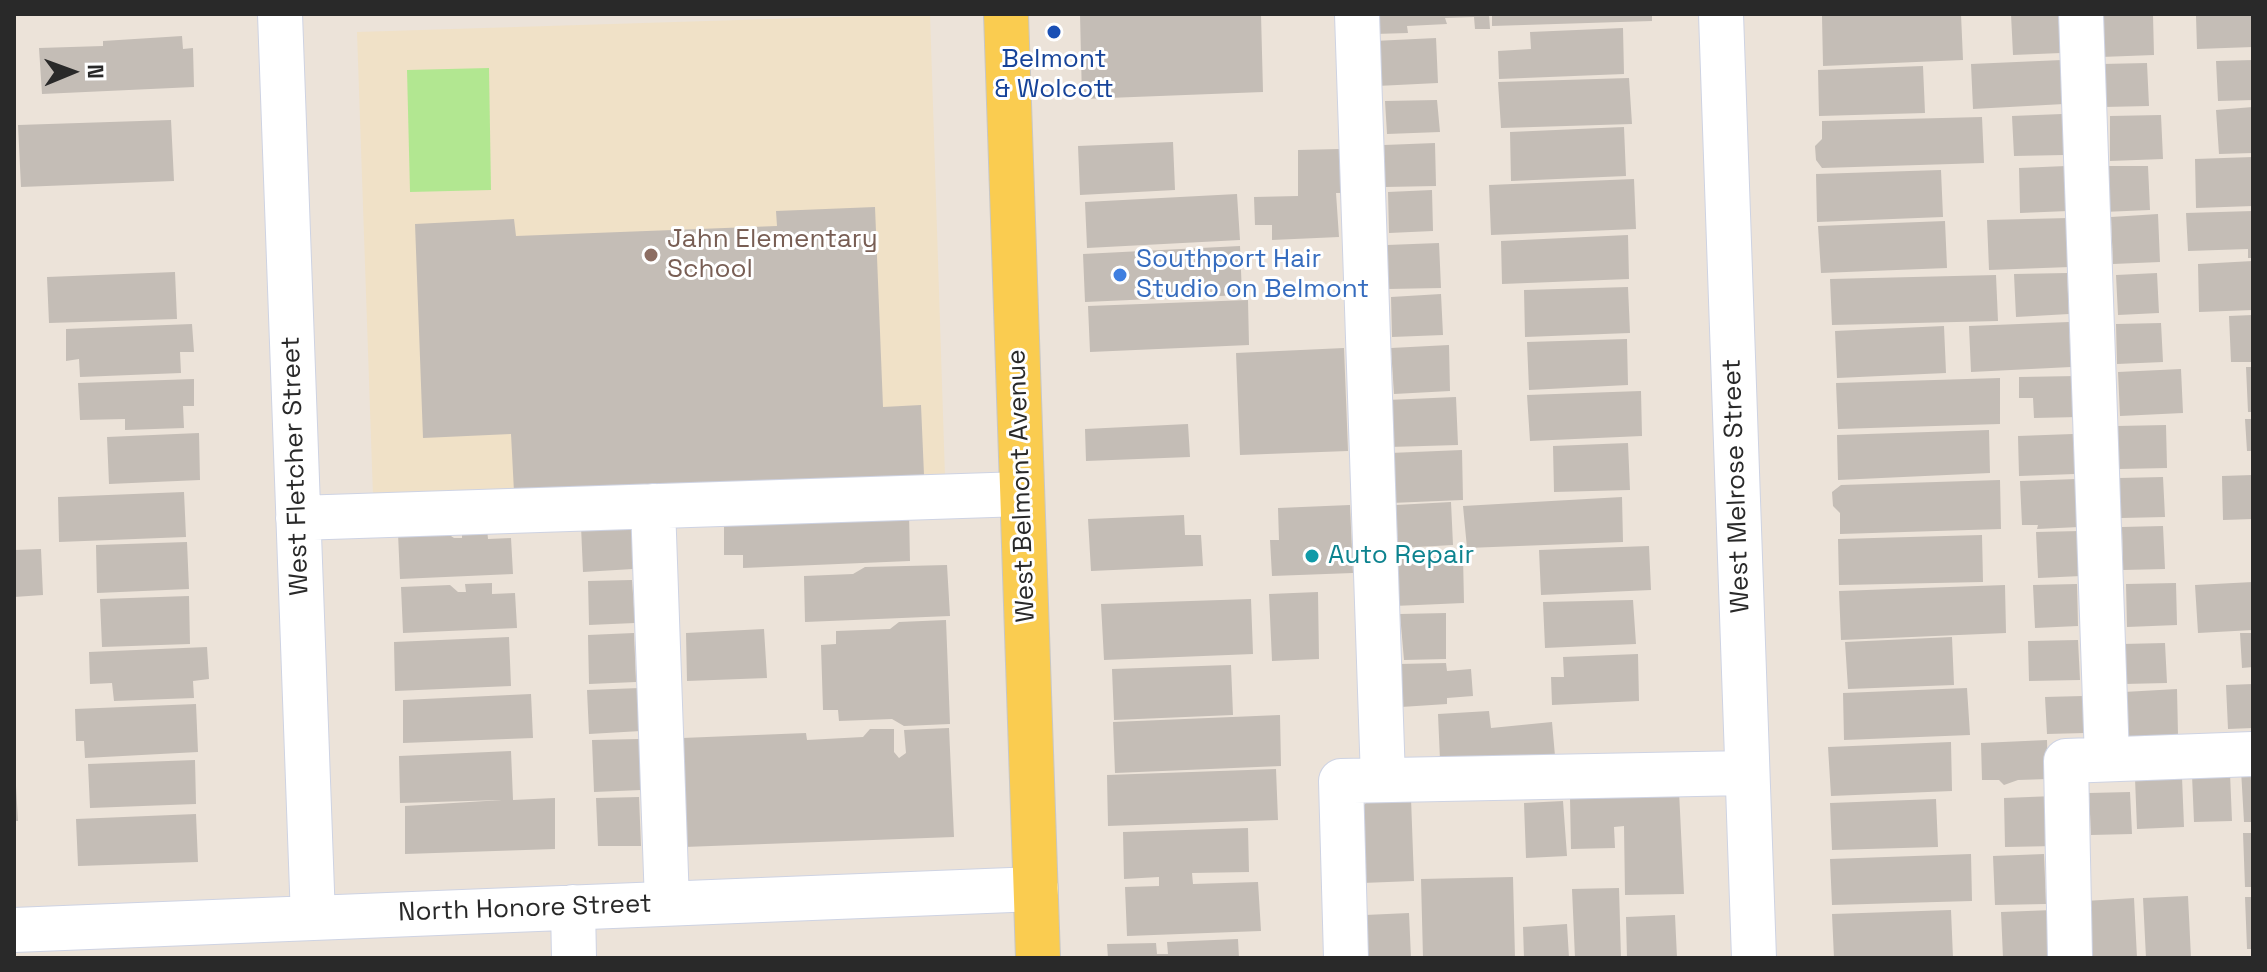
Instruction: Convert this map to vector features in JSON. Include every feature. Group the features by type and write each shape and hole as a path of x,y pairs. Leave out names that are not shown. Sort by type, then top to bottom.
{"main road":[{"name":"West Belmont Avenue","path":"1006,14 1038,958"}],"street":[{"name":"West Fletcher Street","path":"280,14 313,918"},
{"path":"1357,14 1383,779"},
{"name":"West Melrose Street","path":"1721,14 1754,958"},
{"path":"2081,14 2107,759"},
{"path":"298,518 1022,494"},
{"path":"653,506 667,903"},
{"path":"2070,958 2066,761 2253,754"},
{"path":"1346,958 1341,781 1747,773"},
{"name":"North Honore Street","path":"14,930 1036,889"},
{"path":"573,907 574,958"}],"shaded area":[{"name":"Jahn Elementary School","path":"930,14 945,477 373,496 357,32"}],"green space":[{"path":"489,68 491,190 410,192 407,70"}],"building":[{"path":"1080,14 1261,14 1263,92 1082,99"},
{"path":"1375,14 1489,14 1490,29 1475,29 1474,17 1445,18 1447,24 1407,26 1408,33 1375,34"},
{"path":"1492,14 1652,14 1652,21 1492,26"},
{"path":"1961,14 1963,60 1823,66 1822,16"},
{"path":"2011,14 2058,14 2061,53 2013,55"},
{"path":"2253,14 2253,47 2197,49 2196,16"},
{"path":"2153,15 2154,55 2101,57 2100,16"},
{"path":"1623,28 1624,74 1499,79 1498,51 1531,49 1530,32"},
{"path":"182,36 183,49 193,48 194,87 42,94 39,48 103,46 103,41"},
{"path":"1436,38 1438,83 1377,86 1374,41"},
{"path":"2062,60 2064,104 1973,109 1971,64"},
{"path":"2253,60 2253,100 2218,101 2216,61"},
{"path":"2147,63 2149,106 2104,107 2102,64"},
{"path":"1923,66 1925,113 1819,116 1818,70"},
{"path":"1629,78 1632,124 1501,128 1498,82"},
{"path":"1437,100 1440,132 1387,134 1385,101"},
{"path":"2253,107 2253,153 2219,154 2216,110"},
{"path":"2062,114 2064,155 2014,156 2012,116"},
{"path":"2161,115 2163,159 2110,161 2110,116"},
{"path":"1982,117 1984,163 1822,168 1816,160 1815,146 1822,139 1822,121"},
{"path":"171,120 174,181 21,187 18,125"},
{"path":"1624,127 1626,176 1511,181 1510,132"},
{"path":"1173,142 1175,190 1080,195 1078,146"},
{"path":"1435,143 1436,186 1385,187 1384,145"},
{"path":"1339,149 1341,193 1336,193 1339,237 1272,240 1272,225 1255,225 1254,197 1298,196 1298,150"},
{"path":"2253,157 2253,206 2196,208 2195,159"},
{"path":"2066,166 2068,211 2020,213 2019,168"},
{"path":"2102,166 2148,166 2150,210 2103,212"},
{"path":"1941,170 1943,217 1817,222 1816,174"},
{"path":"1634,179 1636,229 1491,235 1489,185"},
{"path":"1432,190 1433,231 1389,233 1388,192"},
{"path":"1237,194 1240,240 1087,248 1085,202"},
{"path":"875,207 883,407 921,405 924,475 514,492 511,434 423,438 415,224 514,219 516,236 777,226 776,211"},
{"path":"2253,211 2253,258 2248,258 2248,249 2188,251 2186,213"},
{"path":"2158,214 2160,262 2113,264 2111,217"},
{"path":"2069,218 2070,267 1989,270 1987,220"},
{"path":"1945,221 1947,268 1821,273 1818,226"},
{"path":"1628,235 1629,279 1502,284 1501,241"},
{"path":"1439,243 1441,288 1388,289 1387,245"},
{"path":"1240,246 1242,295 1085,302 1083,254"},
{"path":"2253,261 2253,310 2199,312 2198,264"},
{"path":"175,272 177,319 49,323 47,277"},
{"path":"2067,273 2069,314 2016,317 2014,274"},
{"path":"2157,273 2159,313 2118,315 2116,275"},
{"path":"1996,275 1998,321 1832,325 1830,279"},
{"path":"1628,287 1630,333 1525,337 1524,290"},
{"path":"1441,294 1443,335 1392,337 1391,297"},
{"path":"1248,300 1249,345 1090,352 1088,306"},
{"path":"2253,315 2253,362 2231,362 2229,316"},
{"path":"2069,322 2071,367 1971,372 1969,326"},
{"path":"2161,323 2163,362 2117,364 2116,324"},
{"path":"192,324 194,352 180,352 181,373 80,377 79,359 66,361 66,329"},
{"path":"1944,326 1946,373 1837,378 1835,331"},
{"path":"1627,339 1628,385 1529,390 1527,342"},
{"path":"1449,345 1450,391 1394,394 1391,348"},
{"path":"1344,348 1348,451 1240,455 1236,353"},
{"path":"2246,367 2253,367 2253,412 2248,412"},
{"path":"2181,369 2183,413 2120,416 2118,372"},
{"path":"2077,376 2079,417 2034,418 2033,398 2019,398 2019,377"},
{"path":"2000,378 2000,424 1838,429 1836,383"},
{"path":"194,379 194,406 183,406 184,428 125,430 125,419 80,420 78,383"},
{"path":"1641,391 1642,436 1530,441 1527,395"},
{"path":"1456,397 1458,445 1389,447 1387,400"},
{"path":"2245,419 2253,419 2253,451 2247,451"},
{"path":"1188,424 1190,457 1086,461 1085,429"},
{"path":"2166,425 2167,468 2118,469 2117,426"},
{"path":"1989,430 1990,473 1838,480 1837,435"},
{"path":"199,433 200,480 109,484 107,437"},
{"path":"2073,434 2075,474 2019,476 2018,436"},
{"path":"1628,443 1630,490 1554,492 1553,446"},
{"path":"1462,450 1463,500 1391,503 1390,453"},
{"path":"2253,475 2253,519 2223,520 2222,476"},
{"path":"2163,477 2165,517 2121,518 2119,478"},
{"path":"2077,479 2079,527 2037,529 2038,525 2022,525 2020,481"},
{"path":"2000,480 2001,529 1840,534 1840,513 1833,506 1832,492 1841,485"},
{"path":"184,492 186,537 59,542 58,497"},
{"path":"1622,497 1623,542 1467,548 1463,506"},
{"path":"1451,502 1453,545 1398,548 1396,505"},
{"name":"Auto Repair","path":"1350,505 1353,573 1272,576 1270,540 1279,540 1278,508"},
{"path":"909,512 910,561 743,568 743,555 724,555 724,516"},
{"path":"1184,515 1185,535 1201,535 1203,566 1091,571 1088,519"},
{"path":"632,523 633,569 583,572 581,526"},
{"path":"2163,526 2165,569 2123,570 2122,527"},
{"path":"487,529 488,539 511,538 513,574 400,579 398,533 445,532 454,538 462,538 462,530"},
{"path":"2080,531 2081,576 2038,578 2036,532"},
{"path":"1982,535 1983,582 1839,585 1838,539"},
{"path":"187,542 189,589 97,593 96,545"},
{"path":"1649,546 1651,590 1541,595 1539,550"},
{"path":"41,549 43,595 14,597 14,550"},
{"path":"1463,556 1464,603 1394,606 1392,559"},
{"path":"947,565 950,616 805,622 804,576 853,574 865,567"},
{"path":"632,580 635,623 589,625 588,581"},
{"path":"2253,582 2253,630 2198,633 2195,585"},
{"path":"492,583 492,594 515,593 517,628 403,633 401,587 450,585 458,592 466,592 465,584"},
{"path":"2176,583 2177,625 2127,627 2126,584"},
{"path":"2077,584 2078,626 2035,628 2033,585"},
{"path":"2005,585 2006,633 1841,640 1839,591"},
{"path":"1318,592 1319,659 1272,661 1269,594"},
{"path":"189,596 190,644 102,647 100,599"},
{"path":"1251,599 1253,654 1104,660 1101,604"},
{"path":"1633,600 1636,644 1545,648 1543,602"},
{"path":"1446,613 1446,659 1404,660 1400,614"},
{"path":"946,620 950,724 904,726 892,719 839,721 838,710 823,710 821,645 836,644 836,631 890,629 899,622"},
{"path":"764,629 767,678 687,681 686,633"},
{"path":"634,633 636,682 589,684 588,635"},
{"path":"2240,633 2253,633 2253,667 2242,668"},
{"path":"509,637 511,686 395,691 394,642"},
{"path":"1952,637 1954,685 1848,689 1845,642"},
{"path":"2078,640 2080,680 2029,681 2028,641"},
{"path":"2165,643 2167,683 2124,684 2122,644"},
{"path":"207,647 209,679 193,681 194,698 114,701 112,683 90,684 89,652"},
{"path":"1638,654 1639,701 1552,705 1551,677 1564,677 1563,657"},
{"path":"1446,663 1447,671 1471,669 1473,696 1447,698 1447,704 1401,707 1399,664"},
{"path":"1231,665 1233,715 1114,720 1112,669"},
{"path":"2253,684 2253,728 2228,729 2226,685"},
{"path":"640,688 641,731 589,734 587,690"},
{"path":"1967,688 1970,735 1844,740 1843,693"},
{"path":"2177,689 2178,735 2126,737 2124,692"},
{"path":"531,694 533,738 403,743 403,700"},
{"path":"2083,696 2085,733 2047,734 2045,697"},
{"path":"196,704 198,752 85,758 84,741 76,741 75,709"},
{"path":"1489,711 1491,728 1552,722 1555,756 1440,760 1438,714"},
{"path":"1280,715 1281,766 1115,773 1113,722"},
{"path":"949,728 954,837 684,847 682,738 806,733 807,740 863,737 870,729 894,729 894,752 899,758 906,753 904,730"},
{"path":"639,739 641,790 594,792 592,740"},
{"path":"2047,740 2048,779 2018,780 2004,785 1999,780 1982,780 1981,743"},
{"path":"1951,742 1952,791 1831,796 1828,747"},
{"path":"511,751 513,800 555,798 555,849 405,854 405,806 502,800 400,803 399,756"},
{"path":"195,760 196,804 90,808 88,764"},
{"path":"1276,769 1278,820 1108,826 1107,775"},
{"path":"2241,770 2253,770 2253,822 2244,822"},
{"path":"2230,773 2232,821 2194,822 2192,775"},
{"path":"2182,777 2184,827 2137,829 2135,778"},
{"path":"16,786 18,821 14,821"},
{"path":"1679,791 1684,894 1625,895 1624,826 1614,827 1615,848 1571,849 1570,798"},
{"path":"2130,792 2132,834 2091,835 2089,793"},
{"path":"2054,796 2056,846 2005,847 2004,798"},
{"path":"639,797 641,846 598,846 596,798"},
{"path":"1411,798 1414,881 1362,883 1359,810 1370,799"},
{"path":"1936,799 1938,847 1832,850 1830,803"},
{"path":"1563,801 1567,856 1526,858 1524,803"},
{"path":"196,814 198,862 78,866 76,819"},
{"path":"1248,828 1249,872 1192,873 1193,884 1258,882 1261,931 1127,936 1125,887 1159,886 1159,877 1124,879 1123,832"},
{"path":"2243,833 2253,833 2253,887 2245,887"},
{"path":"1971,854 1972,901 1832,905 1830,859"},
{"path":"2044,854 2046,904 1995,905 1993,856"},
{"path":"1513,877 1515,958 1423,958 1421,879"},
{"path":"1619,888 1621,958 1575,958 1572,889"},
{"path":"2188,896 2191,958 2146,958 2143,898"},
{"path":"2245,897 2253,897 2253,949 2247,949"},
{"path":"2134,898 2137,958 2088,958 2085,901"},
{"path":"1951,910 1953,958 1834,958 1832,914"},
{"path":"2053,910 2055,958 2003,958 2001,912"},
{"path":"1409,913 1411,958 1366,958 1365,915"},
{"path":"1675,915 1677,958 1627,958 1626,917"},
{"path":"1567,924 1569,958 1524,958 1523,927"},
{"path":"1238,939 1239,958 1108,958 1107,944 1156,943 1157,954 1168,954 1167,942"}],"place":[{"name":"Belmont & Wolcott","path":"1054,32"},
{"name":"Jahn Elementary School","path":"651,255"},
{"name":"Southport Hair Studio on Belmont","path":"1120,275"},
{"name":"Auto Repair","path":"1312,556"}]}
